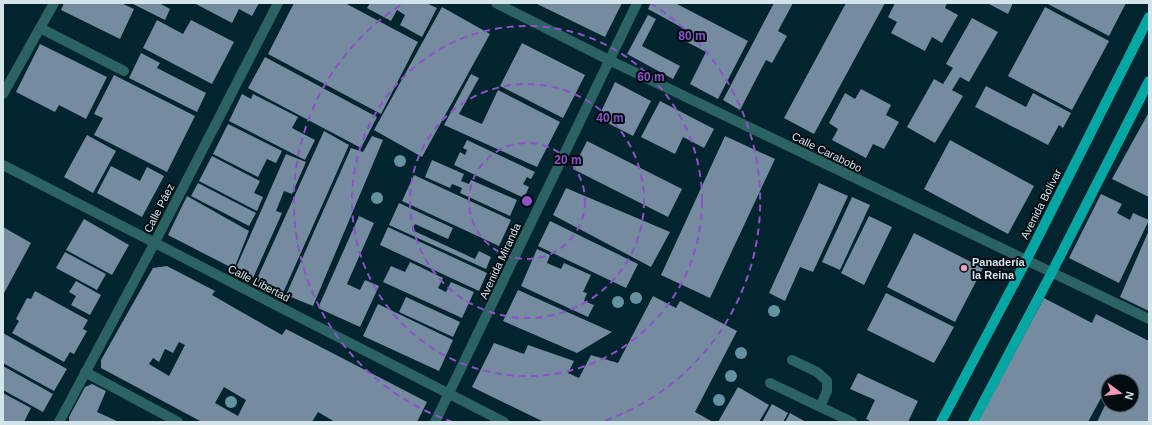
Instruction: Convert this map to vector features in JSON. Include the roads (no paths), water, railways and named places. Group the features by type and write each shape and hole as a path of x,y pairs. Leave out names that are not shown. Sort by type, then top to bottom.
{"main road":[{"name":"Avenida Bolívar","path":"941,422 1026,261 1149,17"},
{"path":"973,422 1052,272 1149,81"}],"street":[{"path":"3,94 54,3"},
{"name":"Calle Páez","path":"59,422 154,244 278,3"},
{"name":"Calle Carabobo","path":"496,3 609,60 1149,319"},
{"name":"Avenida Miranda","path":"435,422 450,394 637,3"},
{"path":"40,28 124,71"},
{"name":"Calle Libertad","path":"3,165 154,244 504,422"},
{"path":"792,360 817,372 827,382 827,391 820,407"},
{"path":"85,372 178,422"},
{"path":"770,383 852,422"}],"place":[{"name":"Panadería la Reina","path":"964,268"}]}
